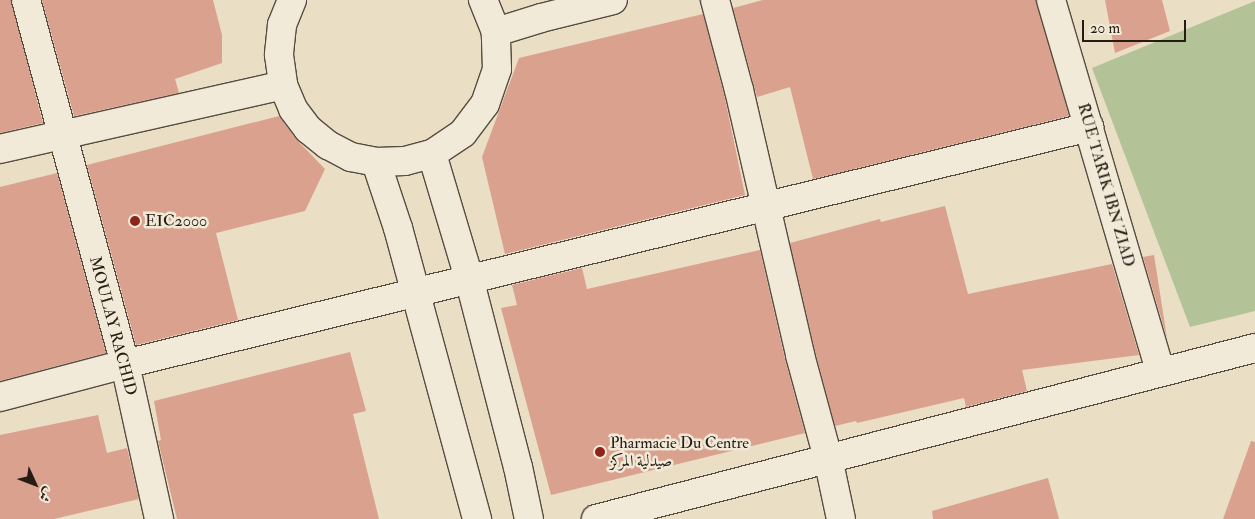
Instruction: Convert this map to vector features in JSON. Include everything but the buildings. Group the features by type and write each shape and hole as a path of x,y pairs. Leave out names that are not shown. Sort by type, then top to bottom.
{"street":[{"name":"MOULAY RACHID","path":"26,0 125,364 159,519"},
{"path":"292,0 282,25 278,55 283,85 293,109 308,129 328,146 351,157 376,162 405,162 432,154 463,133 485,104 497,69 496,32 483,0"},
{"path":"496,32 541,18 613,0"},
{"path":"715,0 766,206 800,355 828,458 841,519"},
{"name":"RUE TARIK IBN ZIAD","path":"1051,0 1090,127 1160,371"},
{"path":"0,150 62,134 283,85"},
{"path":"0,397 469,278 637,239 1090,127"},
{"path":"432,154 469,278 518,467 529,519"},
{"path":"376,162 398,228 477,519"},
{"path":"596,519 1160,371 1255,348"}],"green space":[{"path":"1255,1 1255,311 1190,327 1092,68"}],"place":[{"name":"EIC2000","path":"135,221"},
{"name":"Pharmacie Du Centre صيدلية المركز","path":"600,452"}]}
